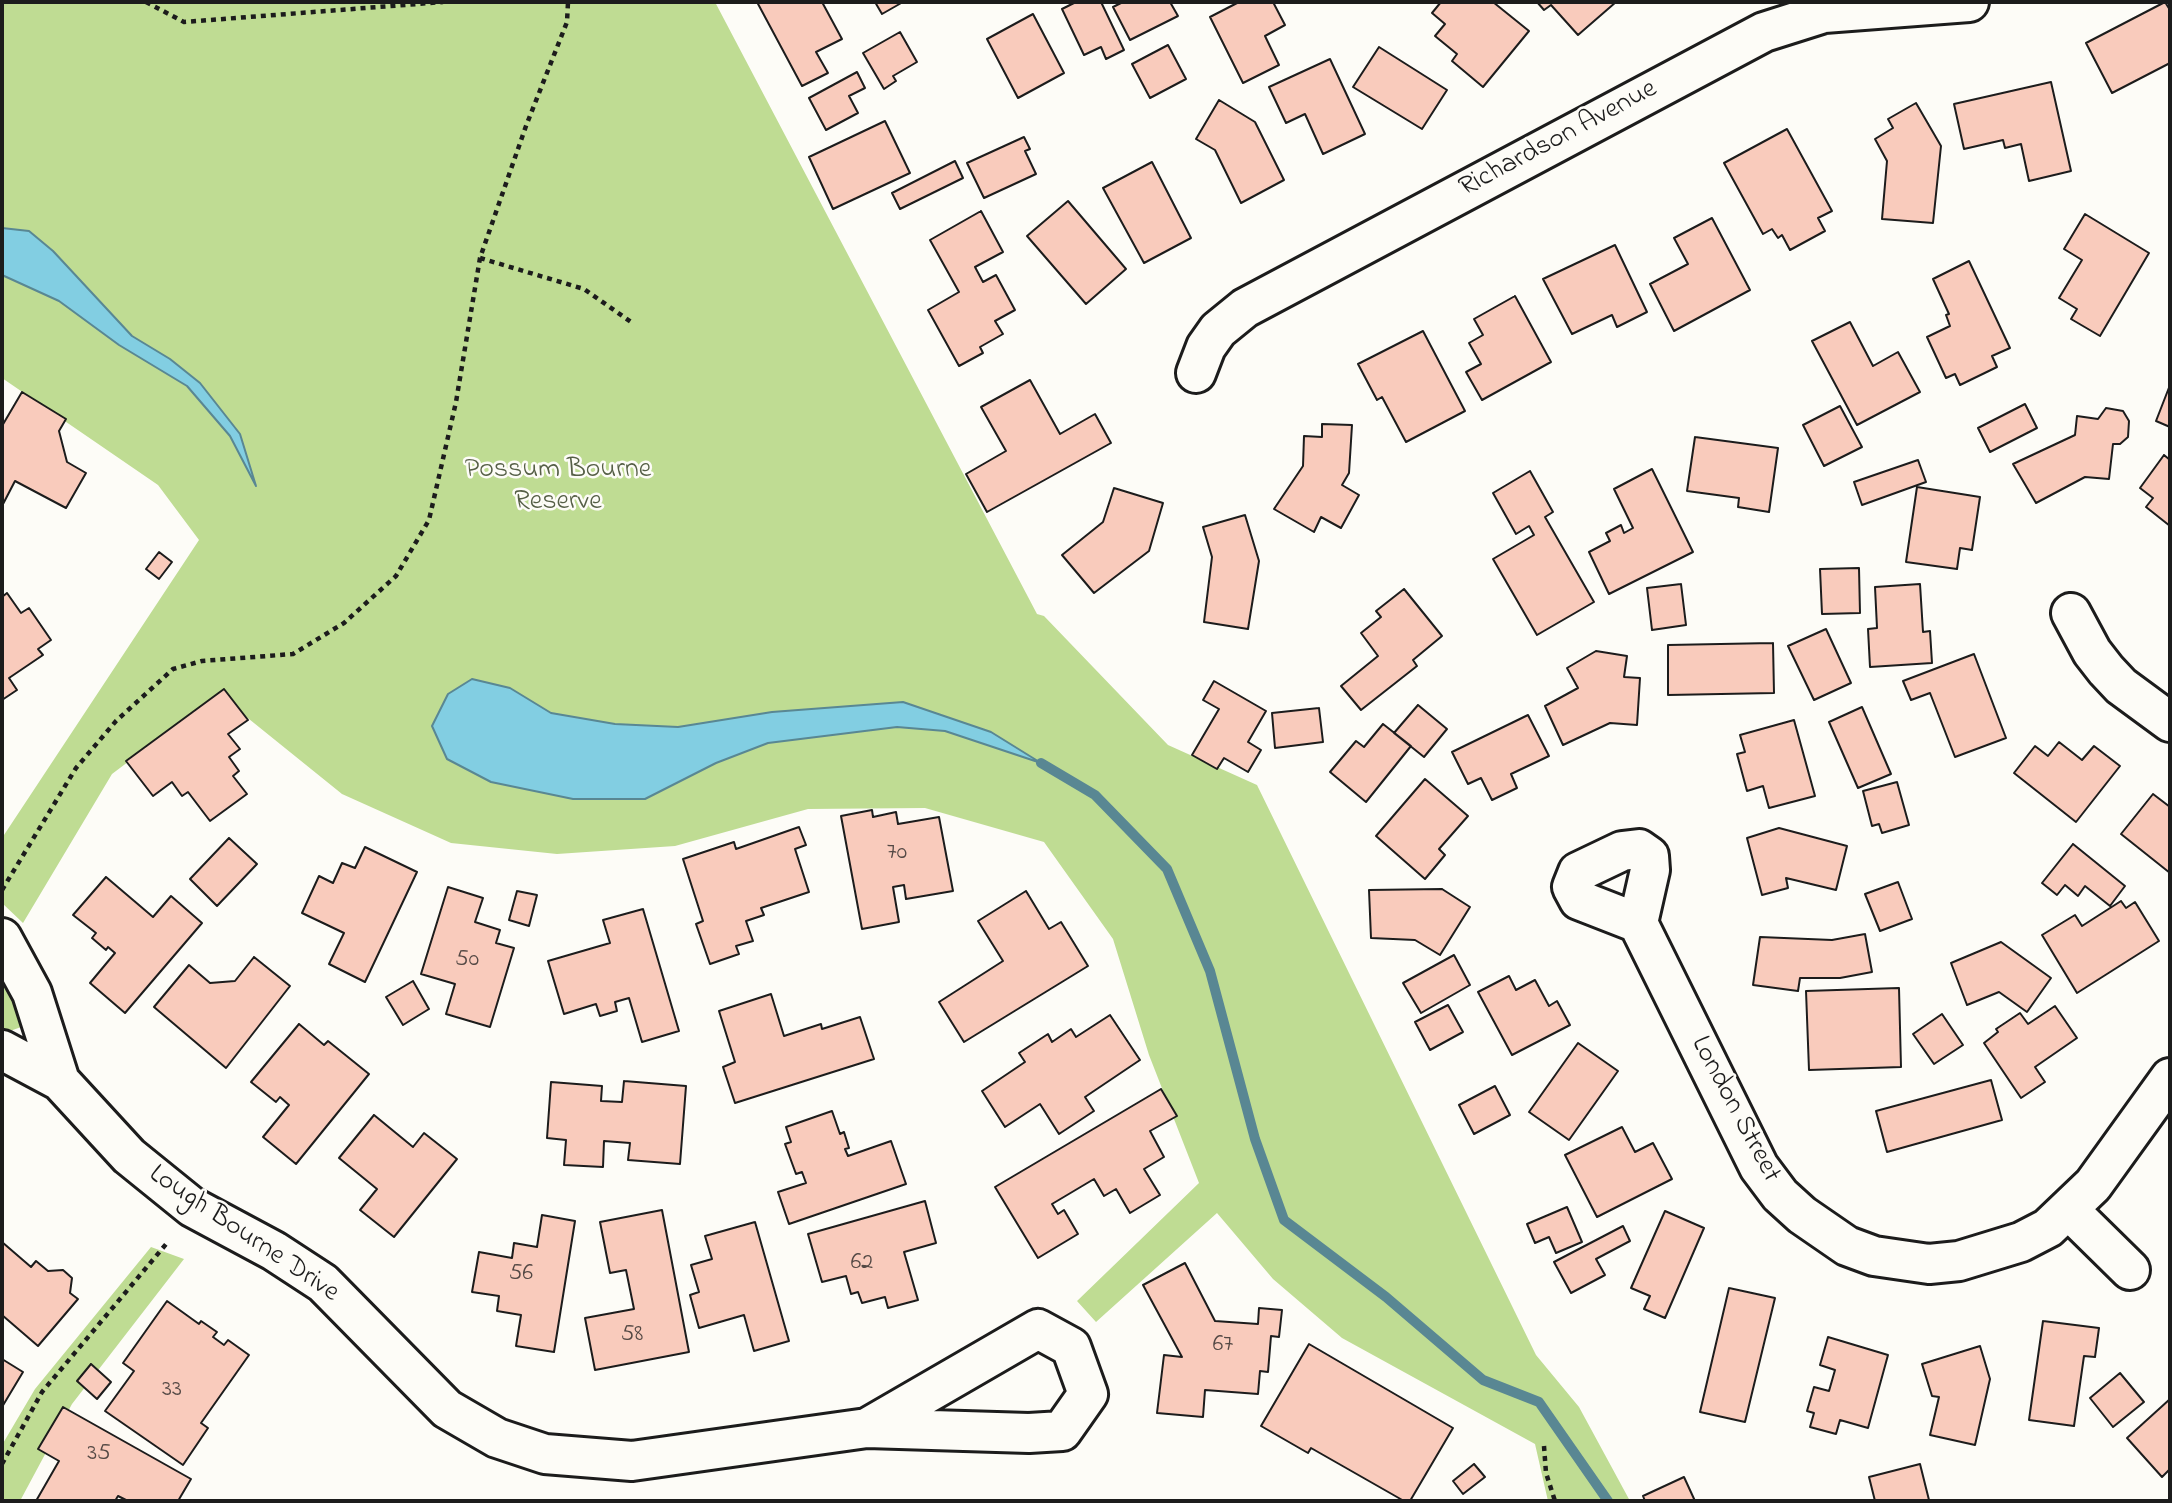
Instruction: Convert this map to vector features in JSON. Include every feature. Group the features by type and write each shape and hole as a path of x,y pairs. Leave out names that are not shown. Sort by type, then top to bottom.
{"street":[{"name":"Richardson Avenue","path":"1196,373 1206,347 1218,330 1245,307 1764,32 1835,12 1969,2"},
{"path":"2071,613 2092,652 2106,670 2121,686 2170,722"},
{"name":"London Street","path":"1638,923 1759,1167 1780,1195 1822,1231 1847,1246 1874,1256 1928,1264 1959,1261 2021,1242 2048,1228 2093,1185 2170,1078"},
{"name":"Lough Bourne Drive","path":"2,938 32,993 60,1081"},
{"name":"Lough Bourne Drive","path":"2,1050 60,1081 129,1156 192,1207 274,1251 323,1283 447,1409 497,1438 545,1454 632,1461 867,1428 1062,1432 1088,1394 1071,1347 1038,1329 867,1428"},
{"path":"2069,1210 2130,1270"}],"path":[{"path":"146,2 184,22 202,22 443,2"},
{"path":"2,890 76,768 116,720 173,669 202,661 293,654 344,623 396,576 429,520 456,402 480,258 526,126 567,22 568,2"},
{"path":"480,258 584,289 631,322"},
{"path":"2,1464 42,1392 167,1243"},
{"path":"1544,1446 1546,1473 1555,1501"}],"green space":[{"name":"Possum Bourne Reserve","path":"2,2 715,2 1037,614 1044,616 1168,745 1257,785 1536,1355 1579,1407 1630,1501 1548,1501 1535,1444 1342,1338 1273,1279 1217,1213 1096,1322 1077,1301 1199,1183 1149,1055 1113,939 1044,842 925,808 808,809 675,846 557,854 451,843 342,794 218,694 112,774 23,923 2,903 2,838 199,540 158,485 2,378"},
{"path":"2,960 27,1025 7,1032 2,1031"},
{"path":"151,1247 184,1259 72,1404 20,1501 2,1501 2,1445 35,1389"}],"water":[{"path":"2,228 29,231 53,251 132,336 170,359 200,383 240,434 256,486 230,436 187,386 119,345 59,301 2,275"},
{"path":"472,679 510,688 551,713 615,724 678,727 772,712 903,702 991,732 1041,763 945,731 897,727 768,743 716,763 645,799 573,799 491,782 447,759 432,726 448,694"}],"building":[{"path":"757,2 822,2 842,39 816,52 828,73 802,86"},
{"path":"875,2 903,2 882,14"},
{"path":"1076,2 1101,2 1124,50 1106,59 1101,47 1084,55 1062,9"},
{"path":"1123,2 1170,2 1178,16 1130,40 1113,7"},
{"path":"1239,2 1273,2 1285,25 1265,36 1279,65 1243,83 1210,17"},
{"path":"1441,2 1493,2 1529,31 1483,87 1452,61 1457,54 1435,36 1445,24 1432,13"},
{"path":"1537,2 1616,2 1578,35 1551,5 1544,10"},
{"path":"2165,2 2170,10 2170,63 2112,93 2086,43"},
{"path":"1033,14 1064,73 1018,98 987,39"},
{"path":"900,32 917,62 893,76 896,81 884,89 863,53"},
{"path":"1168,45 1186,79 1150,98 1132,64"},
{"path":"1379,47 1447,90 1422,129 1353,87"},
{"path":"1330,59 1365,134 1323,154 1305,114 1286,123 1269,87"},
{"path":"857,72 865,88 849,96 858,113 826,130 809,98"},
{"path":"2051,82 2071,171 2029,181 2021,144 2005,148 2003,140 1964,149 1954,104"},
{"path":"1219,100 1255,122 1284,180 1241,203 1215,150 1196,139"},
{"path":"1916,103 1941,146 1933,223 1882,219 1887,161 1875,139 1893,128 1888,119"},
{"path":"885,121 910,173 833,209 809,157"},
{"path":"1787,129 1832,211 1818,218 1825,231 1790,250 1782,235 1778,238 1772,229 1763,234 1724,163"},
{"path":"1024,137 1030,149 1025,151 1036,174 984,198 967,163"},
{"path":"955,161 963,178 900,209 892,193"},
{"path":"1152,162 1191,238 1144,263 1103,188"},
{"path":"1068,201 1126,269 1086,304 1027,236"},
{"path":"981,211 1003,252 975,267 983,282 996,275 1015,310 995,321 1003,334 980,347 983,353 959,366 928,310 959,292 930,240"},
{"path":"2085,214 2149,253 2100,336 2071,319 2077,309 2059,298 2082,260 2064,249"},
{"path":"1712,218 1750,290 1674,331 1650,284 1688,264 1674,238"},
{"path":"1615,245 1647,312 1617,327 1612,315 1572,334 1543,279"},
{"path":"1969,261 2010,348 1992,356 1997,367 1960,385 1955,374 1946,378 1927,337 1950,326 1946,315 1949,314 1933,279"},
{"path":"1515,296 1551,362 1482,400 1466,372 1481,364 1469,343 1483,335 1474,319"},
{"path":"1850,322 1873,366 1898,352 1920,392 1857,425 1812,341"},
{"path":"1423,331 1465,411 1406,442 1382,397 1377,400 1358,364"},
{"path":"1030,380 1060,434 1095,414 1111,443 987,512 966,474 1006,451 981,407"},
{"path":"2170,385 2170,427 2156,421"},
{"path":"22,392 66,419 59,431 67,462 86,473 66,508 15,481 2,506 2,426"},
{"path":"2025,404 2037,428 1990,452 1978,428"},
{"path":"1840,406 1862,447 1824,466 1803,425"},
{"path":"2106,408 2123,411 2129,421 2128,437 2120,444 2113,444 2109,479 2085,477 2036,503 2013,464 2075,435 2077,416 2098,419"},
{"path":"1322,424 1352,425 1349,473 1342,485 1359,495 1341,528 1321,517 1314,532 1274,509 1303,466 1304,436 1322,437"},
{"path":"1695,437 1778,448 1769,512 1738,507 1739,498 1687,491"},
{"path":"2164,455 2170,460 2170,526 2146,507 2153,498 2140,488"},
{"path":"1918,460 1926,482 1862,505 1854,482"},
{"path":"1652,469 1693,552 1609,594 1589,552 1610,541 1606,533 1621,525 1624,533 1633,528 1614,489"},
{"path":"1530,471 1553,512 1545,517 1594,602 1537,635 1493,559 1534,535 1529,526 1516,534 1493,493"},
{"path":"1917,487 1980,497 1972,550 1960,548 1957,569 1906,562"},
{"path":"1114,488 1163,503 1149,551 1094,593 1062,555 1103,522"},
{"path":"1245,515 1259,561 1248,629 1204,622 1212,557 1203,527"},
{"path":"159,552 172,562 159,579 146,569"},
{"path":"1859,568 1860,613 1822,614 1820,569"},
{"path":"1681,584 1686,625 1652,630 1647,588"},
{"path":"1920,584 1923,632 1930,631 1932,663 1870,667 1868,629 1877,628 1875,587"},
{"path":"1404,589 1442,636 1413,660 1417,666 1361,710 1341,686 1378,656 1361,633 1381,617 1376,611"},
{"path":"7,593 21,613 29,608 51,640 38,649 43,655 9,678 17,690 2,700 2,597"},
{"path":"1826,629 1851,683 1814,700 1788,646"},
{"path":"1773,643 1774,693 1668,695 1668,645"},
{"path":"1596,651 1627,656 1624,677 1640,678 1637,725 1610,723 1563,745 1545,706 1578,688 1567,668"},
{"path":"1974,654 2006,738 1955,757 1930,693 1911,700 1903,681"},
{"path":"1214,681 1266,711 1248,742 1261,750 1248,772 1224,758 1217,769 1192,755 1219,709 1203,700"},
{"path":"224,689 248,720 228,734 240,749 229,757 239,771 233,776 247,794 210,821 188,792 182,796 172,782 153,796 126,761"},
{"path":"1418,705 1447,729 1424,757 1394,733"},
{"path":"1862,707 1891,774 1858,788 1829,722"},
{"path":"1319,708 1323,742 1275,748 1272,713"},
{"path":"1528,715 1549,756 1511,774 1517,788 1492,800 1481,778 1468,784 1452,752"},
{"path":"1794,720 1815,796 1769,808 1763,786 1747,791 1737,754 1745,752 1740,735"},
{"path":"1383,724 1411,746 1366,802 1330,772 1356,741 1364,747"},
{"path":"2059,742 2082,760 2094,746 2120,766 2076,822 2014,773 2035,746 2048,756"},
{"path":"1425,779 1468,816 1439,849 1445,855 1425,879 1376,836"},
{"path":"1897,782 1909,825 1882,833 1879,824 1872,826 1863,791"},
{"path":"2153,794 2170,807 2170,873 2121,834"},
{"path":"872,810 873,817 896,812 898,824 939,817 953,891 906,899 904,885 893,887 899,922 862,929 841,816"},
{"path":"799,827 806,845 795,849 809,892 761,908 764,915 746,921 753,941 736,946 739,954 710,964 696,924 703,921 683,859 734,842 736,849"},
{"path":"1779,828 1847,846 1836,890 1786,878 1788,888 1762,895 1747,838"},
{"path":"229,838 257,864 217,906 190,879"},
{"path":"2073,844 2125,886 2110,906 2085,886 2078,896 2065,885 2057,895 2042,883"},
{"path":"365,847 417,872 365,982 329,964 344,933 302,913 319,876 333,883 342,863 355,868"},
{"path":"106,877 153,917 171,896 202,923 125,1013 90,983 115,953 108,947 106,950 92,938 96,933 73,915"},
{"path":"1898,882 1912,919 1880,931 1865,894"},
{"path":"448,887 483,898 475,922 500,930 496,943 514,948 490,1027 446,1014 455,984 421,974"},
{"path":"1442,889 1470,907 1440,955 1415,940 1371,938 1369,890"},
{"path":"517,891 537,895 529,926 509,920"},
{"path":"1026,891 1049,929 1061,922 1088,966 964,1042 939,1002 1003,961 978,921"},
{"path":"2121,901 2126,908 2135,902 2159,941 2077,993 2042,935 2075,915 2082,926"},
{"path":"643,909 679,1031 642,1042 629,998 615,1002 617,1011 600,1016 596,1004 564,1014 548,961 610,943 603,920"},
{"path":"1865,934 1872,972 1840,978 1800,978 1798,991 1753,985 1760,937 1832,940"},
{"path":"2001,942 2051,978 2027,1012 1999,992 1967,1005 1951,963"},
{"path":"1454,955 1470,985 1421,1013 1403,983"},
{"path":"254,957 290,986 226,1068 154,1007 189,965 210,983 235,981"},
{"path":"1509,976 1516,990 1535,980 1549,1006 1557,1001 1570,1025 1512,1055 1478,992"},
{"path":"413,981 429,1009 403,1025 386,997"},
{"path":"1899,988 1901,1067 1809,1070 1806,991"},
{"path":"771,994 784,1036 821,1024 822,1029 860,1017 874,1059 735,1103 723,1067 735,1062 719,1011"},
{"path":"1448,1005 1463,1032 1430,1050 1415,1022"},
{"path":"2055,1006 2077,1038 2035,1067 2045,1082 2021,1098 1984,1043 1998,1032 1996,1029 2020,1013 2028,1024"},
{"path":"1942,1014 1963,1045 1934,1064 1913,1034"},
{"path":"1110,1015 1140,1060 1085,1097 1094,1111 1059,1134 1040,1104 1005,1127 982,1091 1025,1062 1019,1053 1048,1034 1052,1042 1071,1029 1076,1037"},
{"path":"299,1024 324,1045 328,1041 369,1074 296,1164 263,1137 289,1105 280,1097 276,1102 251,1082"},
{"path":"1578,1043 1618,1071 1569,1140 1529,1112"},
{"path":"1991,1080 2002,1120 1887,1152 1876,1111"},
{"path":"624,1081 686,1086 680,1164 628,1160 630,1143 604,1141 603,1167 564,1165 566,1140 547,1138 551,1082 602,1086 601,1101 622,1102"},
{"path":"1495,1086 1510,1115 1474,1134 1459,1105"},
{"path":"1161,1089 1177,1116 1150,1131 1164,1157 1144,1169 1160,1195 1130,1213 1116,1189 1104,1196 1094,1179 1052,1204 1058,1214 1064,1210 1078,1234 1038,1258 995,1187"},
{"path":"832,1111 840,1134 844,1132 849,1148 845,1149 848,1156 891,1141 906,1184 789,1224 778,1192 806,1183 802,1172 796,1174 785,1144 791,1142 786,1127"},
{"path":"374,1115 413,1147 424,1133 457,1159 394,1237 360,1210 377,1189 339,1158"},
{"path":"1622,1127 1635,1152 1653,1143 1672,1179 1597,1217 1565,1155"},
{"path":"925,1201 936,1243 904,1252 918,1300 888,1308 885,1297 862,1303 858,1292 851,1294 846,1276 822,1282 808,1234"},
{"path":"1567,1207 1582,1242 1556,1253 1549,1237 1535,1243 1527,1224"},
{"path":"662,1210 689,1352 595,1370 585,1318 634,1309 626,1270 610,1273 600,1222"},
{"path":"1665,1211 1704,1228 1665,1318 1644,1309 1650,1296 1631,1288"},
{"path":"542,1215 575,1221 554,1352 516,1346 521,1315 497,1311 499,1296 472,1292 479,1252 512,1258 514,1243 537,1247"},
{"path":"755,1222 789,1341 754,1351 744,1315 699,1328 690,1295 699,1292 691,1265 712,1259 705,1236"},
{"path":"1623,1226 1630,1241 1596,1259 1605,1275 1571,1293 1554,1262"},
{"path":"2,1242 31,1267 36,1261 48,1271 63,1270 72,1278 70,1293 78,1299 38,1346 2,1315"},
{"path":"1185,1263 1215,1321 1258,1324 1259,1308 1282,1310 1279,1337 1271,1336 1268,1372 1260,1371 1258,1394 1205,1390 1203,1417 1157,1413 1164,1355 1182,1357 1143,1285"},
{"path":"1729,1288 1775,1298 1745,1422 1700,1412"},
{"path":"167,1301 199,1324 201,1321 217,1332 213,1337 224,1345 228,1340 249,1355 201,1423 208,1428 183,1465 105,1411 134,1371 123,1363"},
{"path":"2043,1321 2099,1328 2095,1357 2084,1356 2074,1426 2029,1420"},
{"path":"1828,1337 1888,1355 1868,1428 1840,1420 1836,1434 1810,1427 1814,1413 1807,1411 1814,1387 1829,1391 1835,1370 1820,1365"},
{"path":"1309,1344 1453,1428 1410,1501 1404,1501 1311,1448 1308,1453 1261,1426"},
{"path":"1980,1346 1990,1379 1975,1445 1930,1435 1939,1397 1932,1396 1922,1364"},
{"path":"2,1359 23,1372 2,1407"},
{"path":"91,1364 111,1382 97,1399 77,1381"},
{"path":"2120,1373 2144,1402 2113,1427 2090,1398"},
{"path":"2170,1399 2170,1469 2162,1477 2127,1438"},
{"path":"63,1407 191,1479 178,1501 128,1501 118,1496 115,1501 36,1501 59,1461 38,1449"},
{"path":"1474,1464 1485,1477 1463,1494 1453,1481"},
{"path":"1920,1464 1929,1500 1875,1501 1869,1477"},
{"path":"1684,1477 1695,1501 1645,1501 1643,1496"}],"waterway":[{"path":"1041,763 1095,795 1167,869 1210,971 1255,1139 1284,1220 1386,1297 1483,1380 1539,1402 1608,1501"}]}
